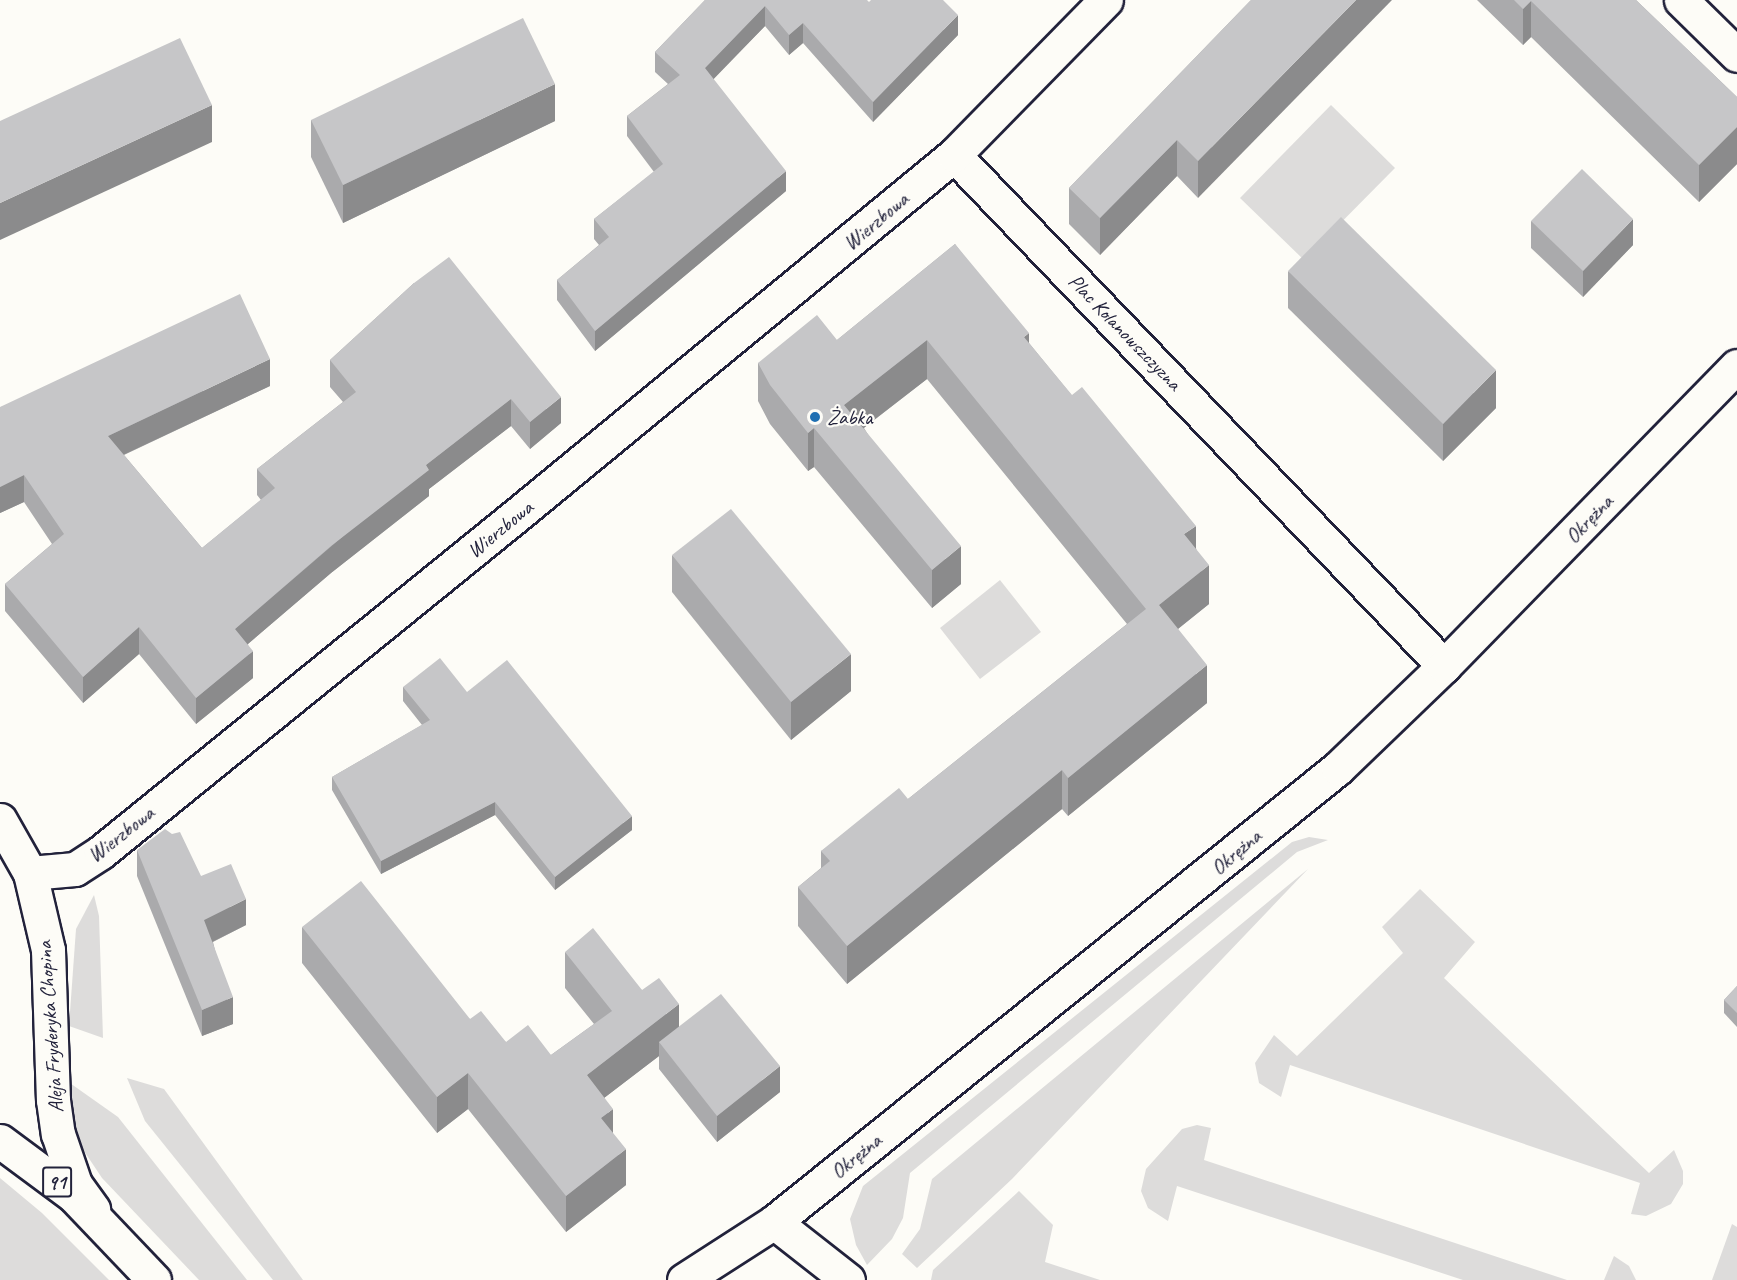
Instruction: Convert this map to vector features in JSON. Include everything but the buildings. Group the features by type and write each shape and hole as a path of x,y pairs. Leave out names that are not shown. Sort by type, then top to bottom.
{"street":[{"path":"954,155 1106,0"},
{"path":"1681,0 1737,55"},
{"name":"Plac Kolanowszczyzna","path":"954,155 1444,666"},
{"name":"Wierzbowa","path":"30,873 75,869 101,852 954,155"},
{"name":"Okrężna","path":"684,1280 774,1222 1293,806 1394,717 1737,366"},
{"name":"Aleja Fryderyka Chopina","path":"0,820 30,873 48,950 53,1101 58,1134 75,1184 108,1229"},
{"name":"91","path":"0,1141 43,1171 108,1229 154,1280"},
{"path":"774,1222 848,1280"}],"shaded area":[{"path":"1331,105 1395,168 1304,260 1240,198"},
{"path":"1000,580 1041,632 980,679 940,628"},
{"path":"1309,837 1328,840 1297,852 910,1173 903,1218 892,1239 867,1265 856,1245 850,1219 863,1186 1292,842"},
{"path":"1308,869 1012,1179 917,1268 902,1254 920,1229 932,1179"},
{"path":"1420,889 1475,942 1444,978 1649,1173 1674,1150 1683,1171 1683,1184 1671,1204 1646,1216 1631,1214 1640,1183 1290,1065 1281,1097 1259,1083 1255,1063 1274,1035 1297,1056 1403,953 1382,927"},
{"path":"94,895 99,916 103,1038 69,1026 76,929"},
{"path":"127,1078 164,1089 303,1280 273,1280 145,1121"},
{"path":"67,1081 118,1117 247,1280 199,1280 102,1178 80,1145 72,1121"},
{"path":"1197,1125 1211,1128 1204,1160 1567,1280 1463,1280 1177,1186 1168,1221 1148,1208 1141,1191 1146,1169 1182,1129"},
{"path":"0,1178 42,1213 109,1280 0,1280"},
{"path":"1019,1191 1053,1225 1045,1262 1100,1280 931,1280 933,1270"},
{"path":"1732,1224 1737,1227 1737,1280 1712,1280"},
{"path":"1614,1256 1629,1266 1636,1280 1604,1280"}],"place":[{"name":"Żabka","path":"815,417"}]}
